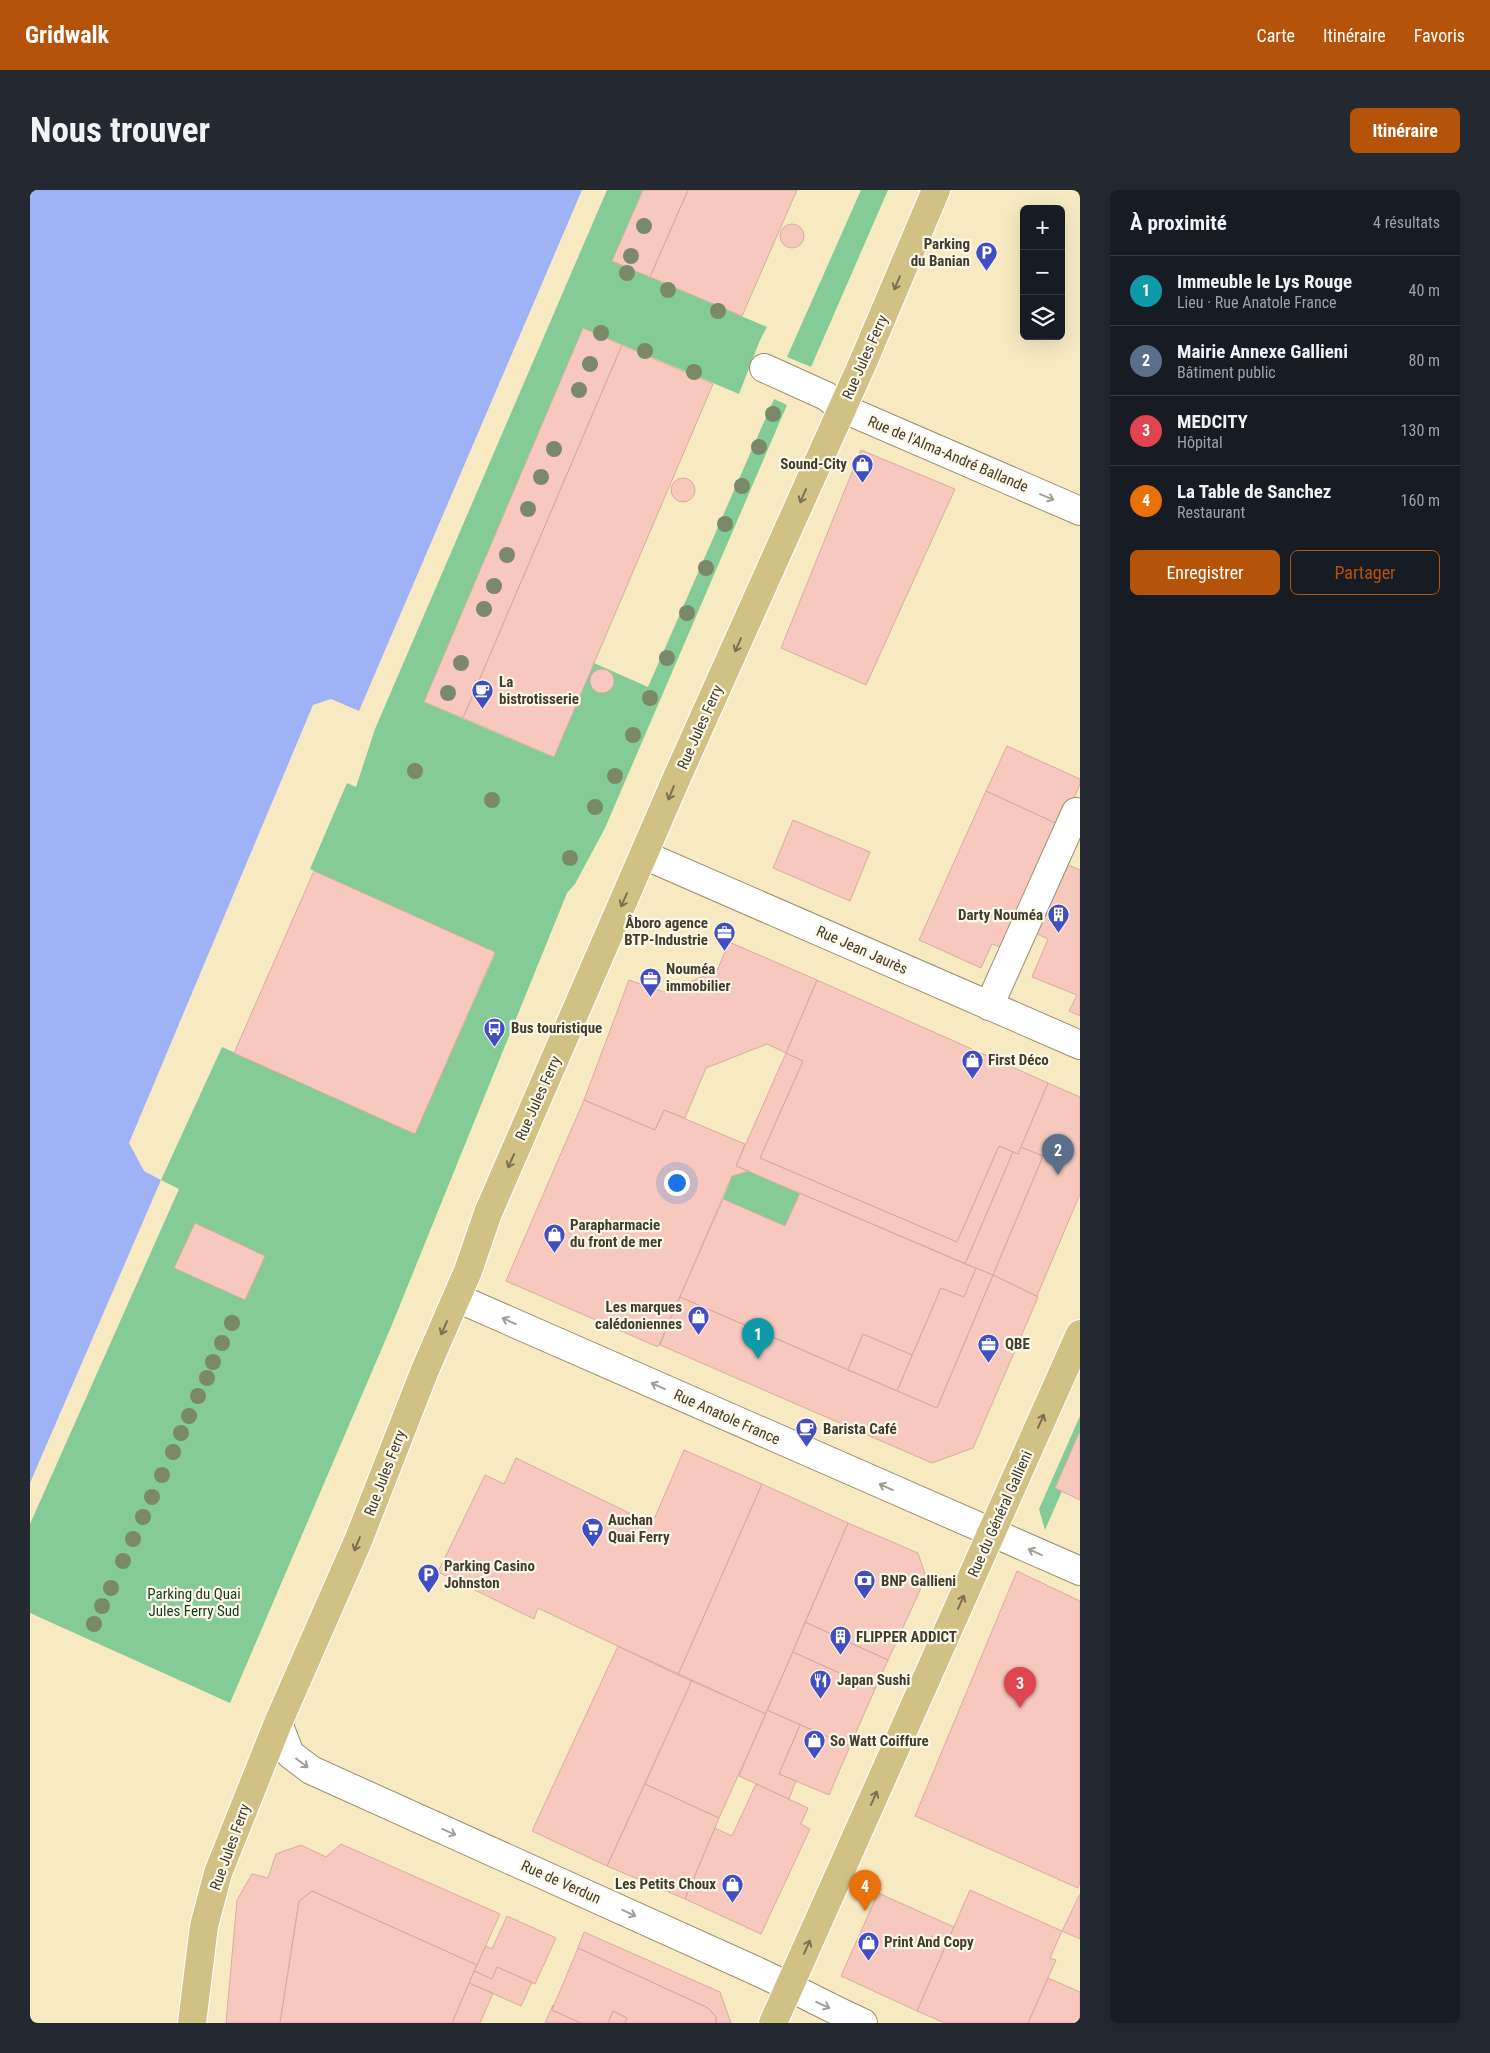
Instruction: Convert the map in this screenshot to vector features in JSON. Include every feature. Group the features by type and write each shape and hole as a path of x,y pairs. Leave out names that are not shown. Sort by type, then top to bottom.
{"main road":[{"name":"Rue Jules Ferry","path":"192,2023 204,1926 218,1873 278,1723 358,1541 425,1370 457,1298 488,1213 936,190"},
{"name":"Rue du Général Gallieni","path":"773,2023 1080,1334"}],"street":[{"name":"Rue de l'Alma-André Ballande","path":"764,368 826,396 842,408 1080,511"},
{"path":"990,1006 1076,812"},
{"name":"Rue Jean Jaurès","path":"644,855 1080,1045"},
{"name":"Rue Anatole France","path":"457,1298 1080,1572"},
{"name":"Rue de Verdun","path":"278,1723 290,1754 311,1770 790,1986 817,2003 863,2023"}],"green space":[{"name":"Parking du Quai Jules Ferry Sud","path":"607,190 643,190 612,261 767,327 739,394 583,328 424,702 553,757 594,663 648,687 774,399 787,405 605,828 575,884 567,893 391,1327 230,1703 30,1613 30,1524 179,1189 161,1180 222,1047 415,1134 494,956 495,952 310,869 347,783 356,787 375,729"},
{"path":"861,190 888,190 811,367 787,357"},
{"path":"749,1171 800,1193 785,1226 723,1199 732,1176"},
{"path":"1080,1416 1080,1433 1055,1488 1062,1491 1045,1530 1039,1509"}],"water":[{"path":"30,190 582,190 359,711 331,699 313,705 129,1143 144,1171 161,1180 30,1483"}],"building":[{"path":"643,190 688,190 650,277 612,261"},
{"path":"688,190 797,190 742,316 650,277"},
{"path":"792,224 801,227 804,236 801,245 792,248 783,245 780,236 783,227"},
{"path":"583,328 622,345 463,718 424,702"},
{"path":"622,345 713,384 554,757 463,718"},
{"path":"861,450 955,489 866,685 781,648"},
{"path":"683,478 692,481 695,490 692,499 683,502 674,499 671,490 674,481"},
{"path":"602,669 611,672 614,681 611,690 602,693 593,690 590,681 593,672"},
{"path":"1007,746 1080,779 1080,784 1062,826 986,791"},
{"path":"986,791 1062,826 1010,951 992,944 981,968 919,940"},
{"path":"793,820 870,852 850,901 773,868"},
{"name":"Darty Nouméa","path":"1056,860 1080,870 1080,1016 1069,1011 1077,995 1032,977 1048,939 1026,929"},
{"path":"314,871 495,952 415,1134 234,1053"},
{"path":"729,942 817,980 786,1053 767,1044 706,1068 685,1118 664,1110 655,1130 584,1100 629,980 664,992 717,971"},
{"path":"817,980 1048,1083 1018,1154 999,1146 957,1242 760,1158 803,1061 786,1053"},
{"path":"786,1053 803,1061 760,1158 957,1242 999,1146 1013,1152 965,1264 736,1166"},
{"path":"1048,1083 1080,1097 1080,1194 1037,1296 993,1275 1043,1156 1021,1147"},
{"path":"584,1100 655,1130 664,1110 745,1144 736,1166 749,1171 732,1176 658,1347 506,1281"},
{"path":"1021,1147 1043,1156 993,1275 965,1264 1013,1152 1018,1154"},
{"path":"800,1193 976,1268 964,1297 941,1288 912,1355 863,1334 848,1370 680,1297 723,1199 785,1226"},
{"path":"195,1223 265,1256 245,1300 174,1268"},
{"path":"976,1268 993,1275 937,1408 897,1391 941,1288 964,1297"},
{"path":"993,1275 1038,1297 973,1448 932,1463 660,1345 680,1297 937,1408"},
{"path":"863,1334 912,1355 897,1391 848,1370"},
{"path":"1080,1433 1080,1500 1055,1488"},
{"name":"Auchan Quai Ferry","path":"684,1450 762,1484 678,1675 538,1608 534,1619 438,1572 485,1475 504,1484 516,1458 652,1524"},
{"path":"762,1484 848,1523 766,1714 678,1675"},
{"name":"BNP Gallieni","path":"848,1523 918,1553 926,1577 888,1660 805,1622"},
{"path":"1017,1571 1080,1601 1080,1882 1078,1888 915,1816"},
{"name":"FLIPPER ADDICT","path":"805,1622 888,1660 875,1689 793,1652"},
{"path":"618,1646 692,1680 607,1866 532,1831"},
{"name":"Japan Sushi","path":"793,1652 875,1689 850,1746 767,1710"},
{"path":"692,1680 766,1714 719,1818 645,1784"},
{"path":"767,1710 800,1725 779,1774 796,1781 789,1799 739,1776"},
{"name":"So Watt Coiffure","path":"800,1725 850,1746 829,1795 779,1774"},
{"path":"645,1784 719,1818 685,1899 607,1866"},
{"path":"756,1784 808,1808 801,1824 810,1829 761,1934 685,1899 715,1828 732,1836"},
{"path":"341,1844 500,1914 477,1965 312,1891 299,1901 280,2023 226,2023 237,1900 252,1874 268,1878 276,1854 301,1845 326,1857"},
{"path":"970,1890 1062,1931 1050,1958 1056,1960 1028,2023 945,2023 917,2011"},
{"path":"312,1891 477,1965 452,2023 280,2023 299,1901"},
{"path":"878,1893 954,1927 917,2011 841,1976"},
{"path":"1080,1894 1080,1939 1062,1931"},
{"path":"507,1916 556,1938 535,1984 497,1967 492,1979 474,1971 486,1946 492,1949"},
{"path":"584,1932 720,1992 731,2023 716,2023 716,2017 708,2008 578,1948"},
{"path":"578,1948 708,2008 716,2017 716,2023 625,2023 627,2018 613,2011 608,2023 581,2023 552,2010"},
{"path":"497,1967 532,1982 521,2006 469,1983 474,1971 492,1979"},
{"path":"1048,1978 1080,1992 1080,2023 1028,2023"},
{"path":"469,1983 493,1993 480,2023 452,2023"},
{"path":"553,2005 552,2010 581,2023 545,2023"},
{"path":"613,2011 627,2018 625,2023 608,2023"}],"place":[{"name":"Parking du Banian","path":"986,272"},
{"name":"Sound-City","path":"863,483"},
{"name":"La bistrotisserie","path":"483,710"},
{"name":"Darty Nouméa","path":"1059,934"},
{"name":"Âboro agence BTP-Industrie","path":"724,951"},
{"name":"Nouméa immobilier","path":"650,997"},
{"name":"Bus touristique","path":"495,1047"},
{"name":"First Déco","path":"972,1079"},
{"name":"Mairie Annexe Gallieni","path":"1058,1175"},
{"name":"Parapharmacie du front de mer","path":"554,1253"},
{"name":"Les marques calédoniennes","path":"698,1335"},
{"name":"Immeuble le Lys Rouge","path":"758,1359"},
{"name":"QBE","path":"989,1363"},
{"name":"Barista Café","path":"807,1448"},
{"name":"Auchan Quai Ferry","path":"592,1548"},
{"name":"Parking Casino Johnston","path":"428,1594"},
{"name":"BNP Gallieni","path":"865,1600"},
{"name":"FLIPPER ADDICT","path":"840,1656"},
{"name":"Japan Sushi","path":"821,1699"},
{"name":"MEDCITY","path":"1020,1708"},
{"name":"So Watt Coiffure","path":"814,1760"},
{"name":"Les Petits Choux","path":"732,1903"},
{"name":"La Table de Sanchez","path":"865,1911"},
{"name":"Print And Copy","path":"868,1961"}]}
